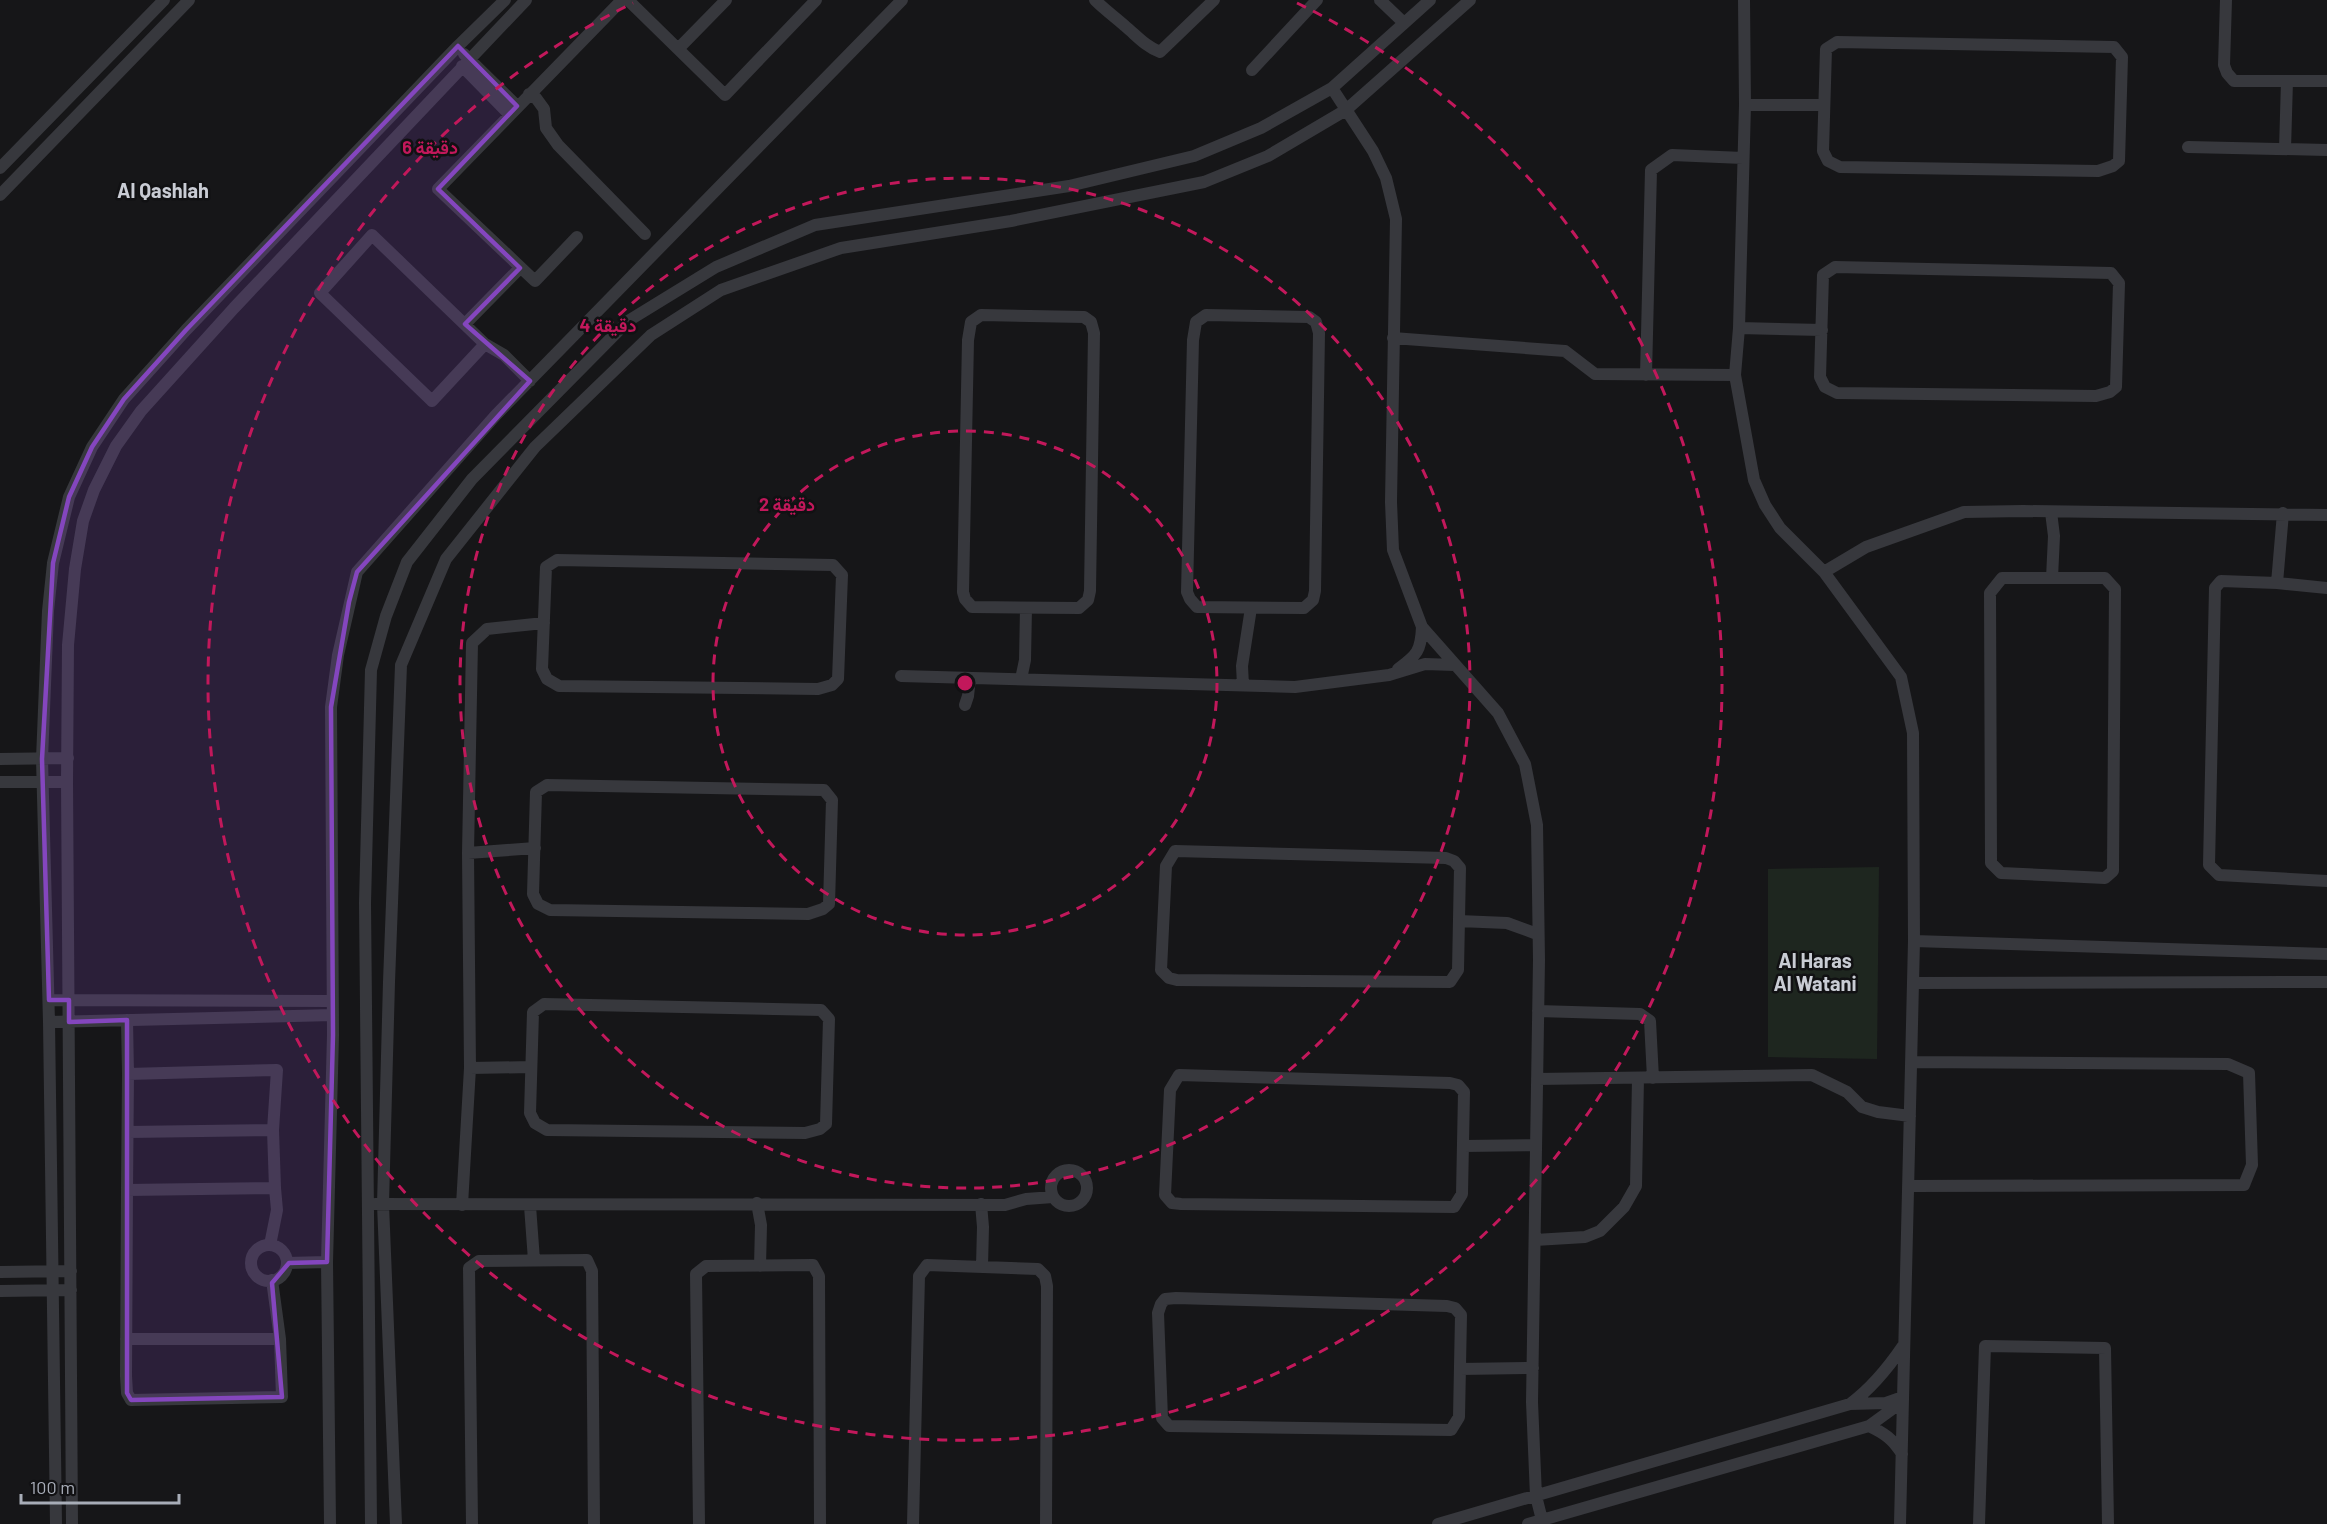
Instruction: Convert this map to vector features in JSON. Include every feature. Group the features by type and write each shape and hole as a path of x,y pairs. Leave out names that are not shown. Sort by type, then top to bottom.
{"street":[{"path":"0,168 164,0"},
{"path":"3,187 189,0"},
{"path":"56,1524 51,1290 49,1000 42,759 53,563 69,497 92,447 124,399 186,330 458,46 506,0"},
{"path":"72,1524 68,645 75,569 83,520 94,490 116,446 141,411 181,365 526,0"},
{"path":"577,237 535,281 438,189 622,0"},
{"path":"628,0 725,95 816,0"},
{"path":"678,49 726,0"},
{"path":"330,1524 327,1262 333,1015 331,707 338,655 357,572 496,415 902,0"},
{"path":"1095,0 1148,48 1160,52 1214,0"},
{"path":"1252,70 1317,0"},
{"path":"1380,0 1404,24"},
{"path":"371,1524 365,903 371,670 386,616 407,562 472,479 628,321 716,267 815,225 1069,186 1194,156 1262,128 1332,88 1430,0"},
{"path":"396,1524 383,1204 401,665 446,559 535,447 651,335 721,290 841,248 1011,221 1204,182 1268,156 1346,110 1470,0"},
{"path":"1744,0 1745,105 1735,375 1754,480 1780,528 1824,572 1901,677 1913,733 1914,941 1900,1524"},
{"path":"2226,0 2224,65 2234,81 2327,81"},
{"path":"1837,42 2114,47 2122,57 2119,161 2113,166 2098,171 1840,167 1828,161 1823,151 1824,105 1826,49 1837,42"},
{"path":"458,46 465,62 514,110"},
{"path":"2284,149 2288,81"},
{"path":"1332,88 1373,151 1386,178 1396,219 1391,502 1393,550 1422,627 1498,713 1525,764 1537,825 1538,1011 1533,1368 1536,1496 1542,1520"},
{"path":"529,94 536,98 544,109 546,128 558,145 645,234"},
{"path":"1745,105 1824,105"},
{"path":"2188,147 2327,150"},
{"path":"1646,375 1651,170 1672,155 1743,158"},
{"path":"485,344 432,401 320,292 372,236 485,344 504,355 530,381"},
{"path":"1835,267 2111,273 2119,282 2116,387 2110,392 2096,396 1837,393 1825,387 1820,377 1822,330 1823,275 1835,267"},
{"path":"465,324 520,268"},
{"path":"981,315 1083,317 1091,322 1094,333 1090,591 1088,600 1079,608 1026,608 972,607 965,599 963,592 968,340 971,322 981,315"},
{"path":"1206,315 1309,317 1316,322 1319,333 1315,591 1313,600 1304,608 1251,608 1197,607 1187,592 1193,340 1196,322 1206,315"},
{"path":"1738,328 1822,330"},
{"path":"1393,338 1565,351 1595,374 1735,375"},
{"path":"1824,572 1866,547 1964,512 2327,515"},
{"path":"2051,512 2054,536 2052,578"},
{"path":"2277,583 2283,513"},
{"path":"557,560 833,565 842,575 838,680 832,685 818,689 559,686 547,679 542,669 544,623 546,567 557,560"},
{"path":"2001,578 2052,578 2105,578 2115,589 2113,871 2105,878 2001,873 1991,863 1990,593 2001,578"},
{"path":"2327,588 2221,581 2215,588 2209,865 2219,875 2327,881"},
{"path":"1021,679 1025,660 1026,608"},
{"path":"1243,685 1242,666 1251,608"},
{"path":"462,1205 470,1068 468,853 472,643 487,629 544,623"},
{"path":"1389,675 1415,656 1421,646 1422,627"},
{"path":"901,676 1295,687 1389,675 1425,664 1455,665"},
{"path":"965,705 970,678"},
{"path":"0,759 68,758"},
{"path":"0,782 67,782"},
{"path":"548,785 824,790 832,800 829,904 823,909 808,914 550,910 538,904 533,894 535,848 536,792 548,785"},
{"path":"468,853 535,848"},
{"path":"1175,851 1446,858 1454,861 1460,868 1459,921 1458,970 1450,982 1177,980 1169,978 1161,970 1166,866 1175,851"},
{"path":"1459,921 1507,923 1537,934"},
{"path":"1914,941 2327,954"},
{"path":"1913,983 2327,982"},
{"path":"49,1000 332,1001"},
{"path":"544,1004 821,1010 829,1019 826,1124 820,1129 805,1133 547,1130 535,1123 530,1113 531,1067 533,1012 544,1004"},
{"path":"1538,1011 1640,1014 1650,1021 1653,1078"},
{"path":"49,1022 333,1015"},
{"path":"127,1020 126,1339 127,1393 131,1400 282,1397 280,1339 272,1280"},
{"path":"1908,1186 2244,1185 2252,1165 2249,1073 2228,1064 1911,1062"},
{"path":"470,1068 531,1067"},
{"path":"128,1074 277,1070 273,1130 277,1210 270,1245"},
{"path":"1179,1075 1450,1083 1458,1085 1464,1092 1463,1146 1462,1194 1454,1207 1181,1204 1172,1203 1165,1195 1170,1090 1179,1075"},
{"path":"1537,1079 1812,1075 1847,1092 1862,1107 1878,1112 1910,1116"},
{"path":"1535,1240 1586,1237 1600,1231 1624,1207 1636,1186 1638,1078"},
{"path":"128,1131 273,1130"},
{"path":"1463,1146 1536,1145"},
{"path":"127,1191 275,1188"},
{"path":"368,1204 530,1206 757,1203 1005,1204 1026,1199 1053,1197"},
{"path":"757,1203 761,1225 760,1266"},
{"path":"981,1204 982,1266"},
{"path":"530,1206 534,1260"},
{"path":"270,1245 284,1253 287,1263 282,1274 272,1280 255,1275 250,1263 251,1257 258,1248 270,1245"},
{"path":"472,1524 469,1268 479,1261 534,1260 587,1260 592,1271 594,1524"},
{"path":"287,1263 327,1262"},
{"path":"699,1524 696,1274 706,1266 813,1265 819,1276 820,1524"},
{"path":"913,1524 919,1276 927,1265 1038,1269 1045,1276 1047,1286 1046,1524"},
{"path":"0,1272 71,1271"},
{"path":"0,1291 70,1290"},
{"path":"1176,1298 1447,1306 1455,1308 1461,1315 1460,1369 1459,1417 1451,1430 1169,1426 1162,1418 1158,1313 1161,1304 1166,1299 1176,1298"},
{"path":"126,1339 280,1339"},
{"path":"1850,1404 1886,1370 1904,1345"},
{"path":"1979,1524 1985,1346 2105,1348 2108,1524"},
{"path":"1460,1369 1533,1368"},
{"path":"1438,1524 1850,1404 1886,1403 1903,1399"},
{"path":"1528,1524 1869,1426 1903,1399"},
{"path":"1869,1426 1887,1435 1902,1454"}],"highlighted area":[{"path":"458,46 517,106 438,189 520,268 465,324 530,381 357,572 349,602 331,707 333,1035 327,1262 289,1263 272,1283 282,1397 131,1400 127,1393 127,1020 69,1022 69,1000 49,1000 42,759 53,563 69,497 92,447 124,399 186,330"}],"shaded area":[{"path":"1879,867 1877,1059 1768,1057 1768,869"}],"district":[{"name":"Al Qashlah","path":"163,191"},
{"name":"Al Haras Al Watani","path":"1815,972"}]}
